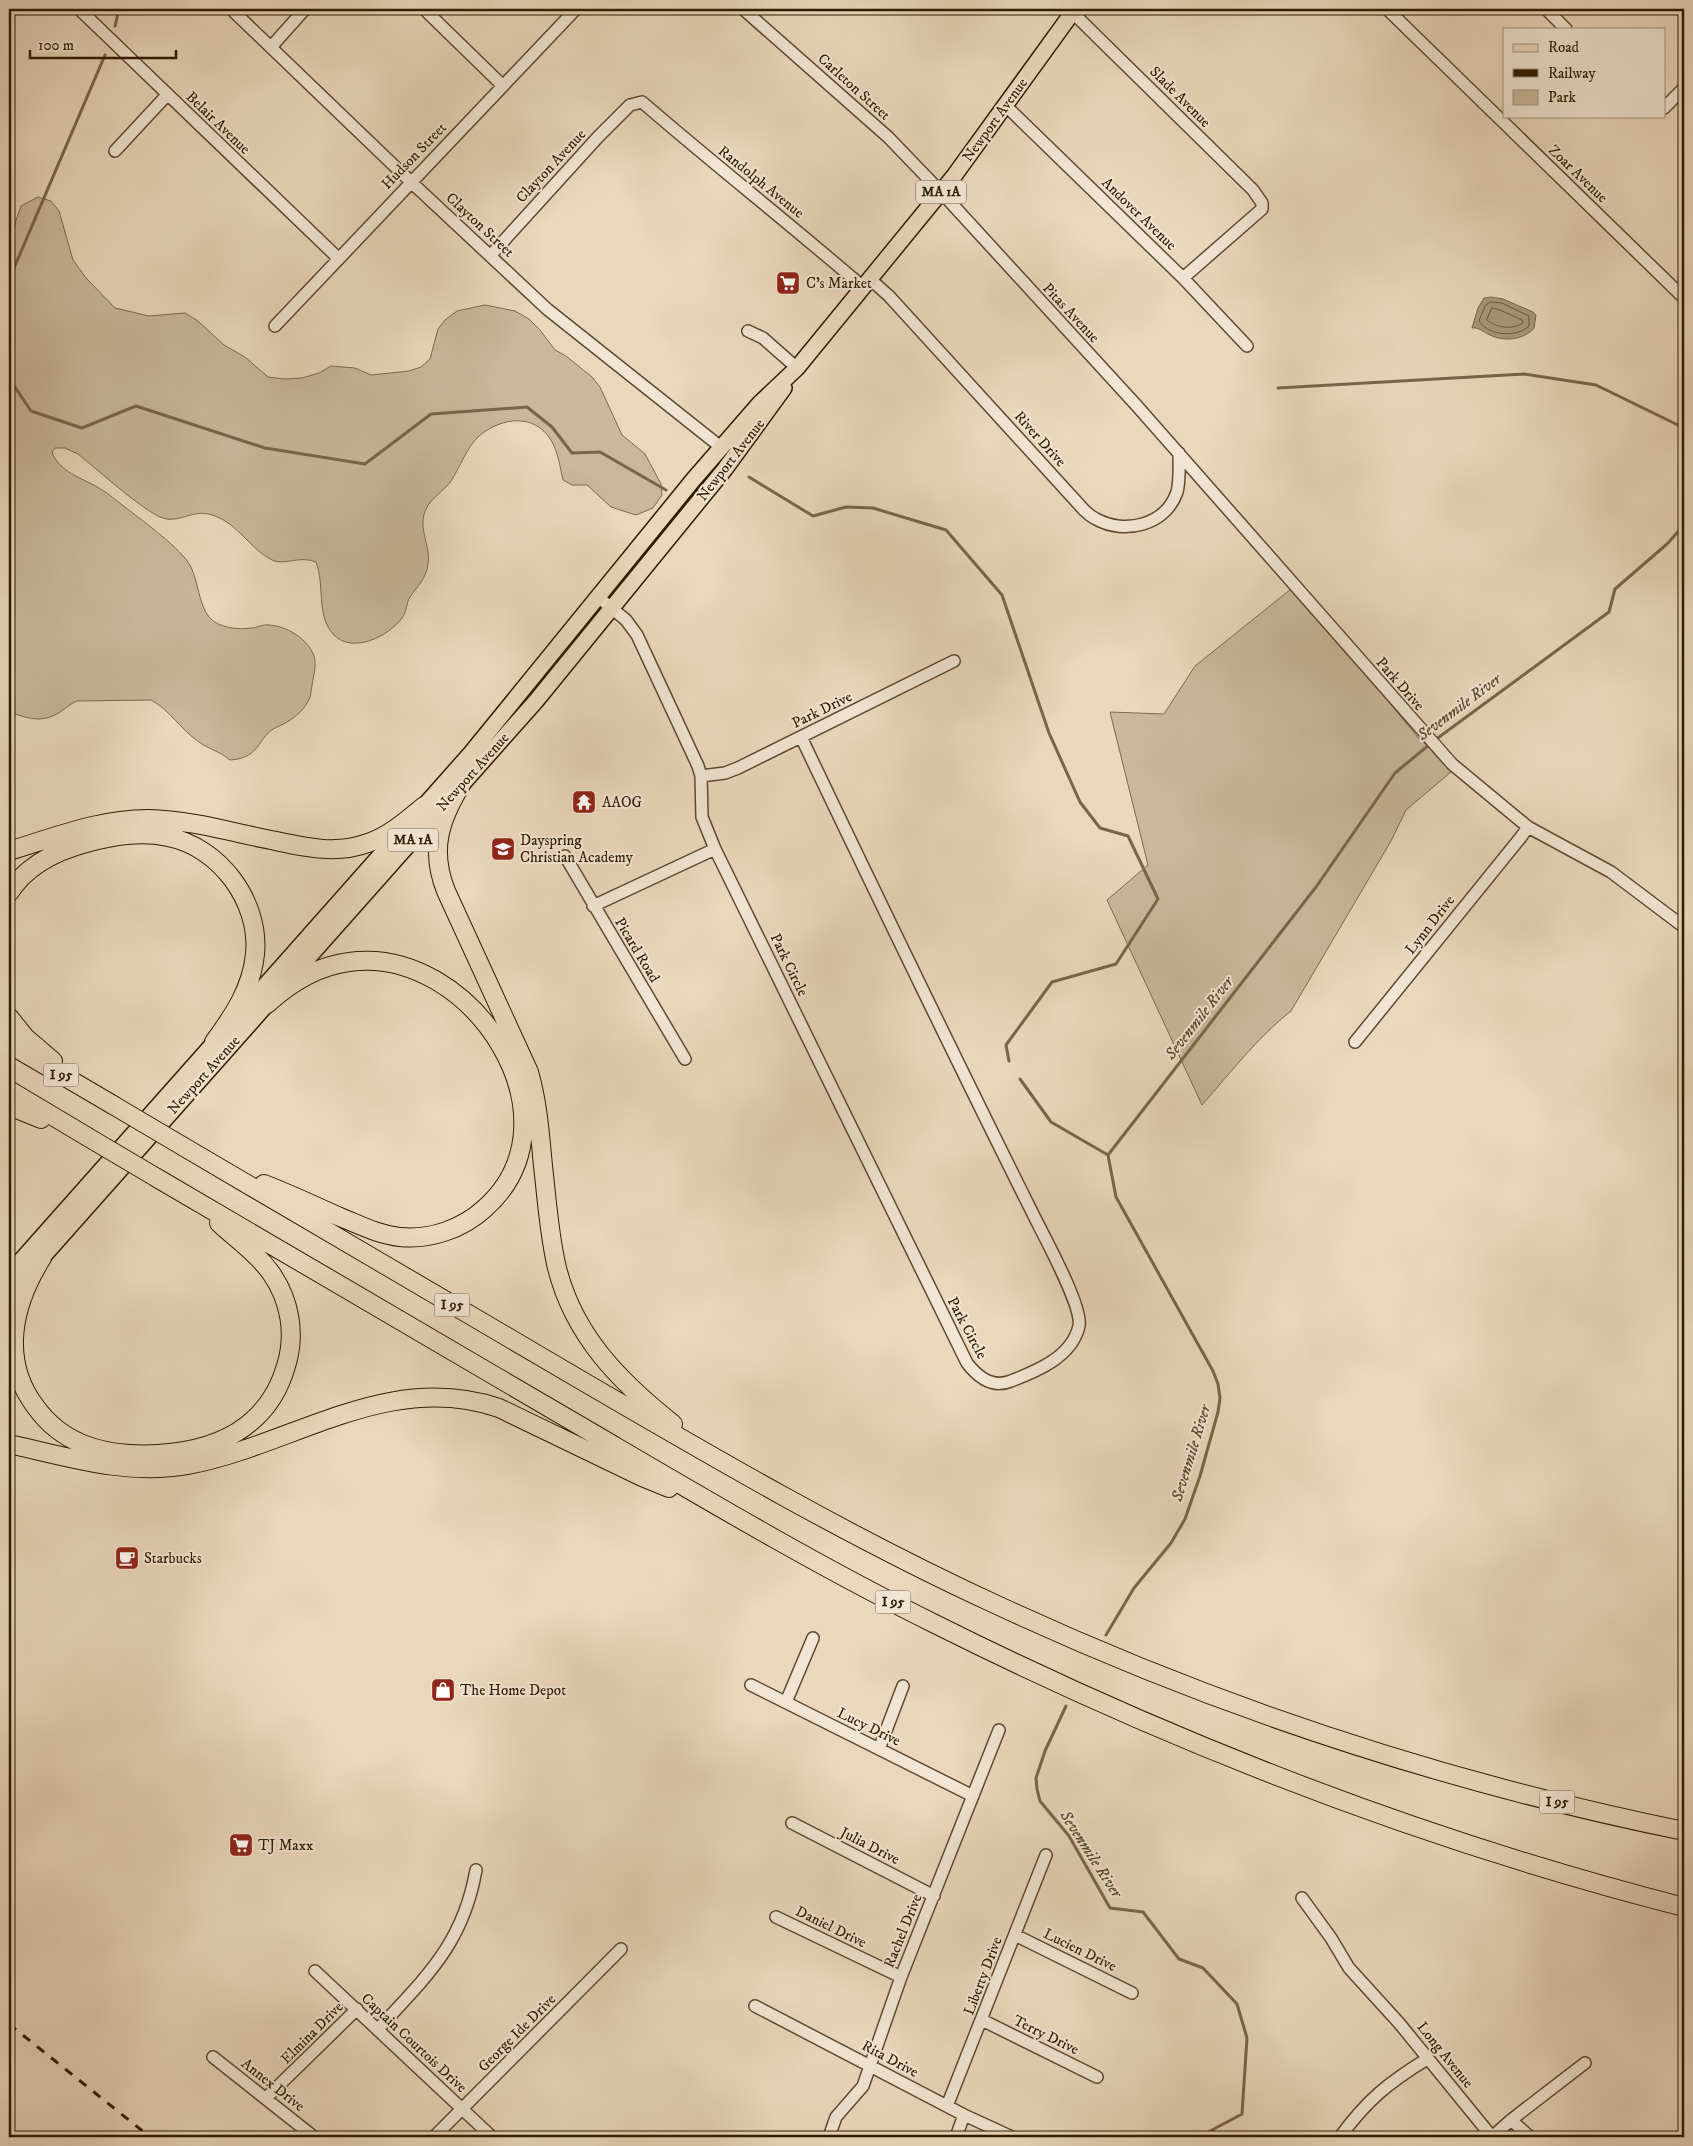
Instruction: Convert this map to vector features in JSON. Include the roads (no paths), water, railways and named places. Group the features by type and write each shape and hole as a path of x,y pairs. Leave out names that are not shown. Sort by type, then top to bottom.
{"highway":[{"path":"461,785 442,824 437,847 438,869 446,891 529,1072 536,1104 554,1250 567,1299 588,1340 617,1376 720,1462"},
{"path":"9,851 94,825 144,819 187,823 306,848 339,849 358,846 377,839 396,829 424,806"},
{"path":"9,894 29,870 50,856 75,846 111,837 140,834 169,837 186,842 208,855 227,872 241,891 250,914 255,941 254,960 247,988 236,1009 214,1042"},
{"path":"212,1164 276,1188 375,1232 388,1236 416,1238 444,1232 475,1216 500,1192 516,1162 522,1138 522,1113 518,1088 510,1063 499,1040 484,1020 464,999 448,987 430,977 400,966 382,962 356,961 338,964 312,973 289,986 267,1004"},
{"path":"9,1017 25,1037 81,1087"},
{"name":"I 95","path":"9,1044 720,1462 843,1529 964,1590 1062,1634 1194,1688 1304,1728 1423,1765 1569,1805 1684,1831"},
{"name":"I 95","path":"9,1090 724,1510 838,1573 964,1638 1061,1685 1291,1781 1460,1840 1587,1880 1684,1907"},
{"path":"9,1106 86,1136"},
{"path":"42,1258 30,1278 19,1304 13,1347 18,1372 24,1388 33,1403 50,1423 63,1433 85,1445 121,1453 152,1454 173,1452 221,1440 253,1421 277,1390 290,1353 290,1321 283,1295 270,1271 254,1253 191,1198"},
{"path":"9,1444 106,1466 141,1469 164,1468 216,1458 384,1402 423,1397 453,1398 476,1401 505,1411 642,1477 724,1510"}],"main road":[{"name":"Newport Avenue","path":"9,1295 581,648 747,441 797,368 941,192 1006,106 1073,11"},
{"name":"Newport Avenue","path":"9,1274 495,725 598,597 760,403 797,368"}],"street":[{"name":"Belair Avenue","path":"79,9 338,258"},
{"name":"Clayton Street","path":"231,9 410,181 561,321 722,448"},
{"path":"271,47 305,9"},
{"name":"Hudson Street","path":"274,326 410,181 576,9"},
{"name":"Carleton Street","path":"743,9 888,137 941,192"},
{"name":"Zoar Avenue","path":"1387,9 1684,298"},
{"path":"1546,9 1565,28"},
{"name":"Slade Avenue","path":"1073,11 1253,190 1263,206 1262,209 1183,278"},
{"path":"427,12 502,85"},
{"path":"1666,106 1684,88"},
{"path":"115,151 167,95"},
{"name":"Clayton Avenue","path":"490,256 598,137 630,105 639,101"},
{"name":"Randolph Avenue","path":"639,101 816,246 866,283"},
{"name":"Andover Avenue","path":"1006,106 1183,278 1247,346"},
{"name":"Pitas Avenue","path":"941,192 1179,454"},
{"name":"River Drive","path":"866,283 889,296 1084,510 1096,520 1126,528 1148,523 1167,511 1177,491 1179,454"},
{"path":"748,331 764,338 797,368"},
{"name":"Park Drive","path":"1179,454 1452,764 1528,827 1611,872 1684,927"},
{"name":"Park Circle","path":"598,597 626,620 637,635 694,755 701,776 702,817 715,849 967,1363 976,1374 986,1381 1008,1383 1049,1364 1065,1352 1074,1338 1079,1324 1078,1311 1047,1243 934,1017 801,737"},
{"name":"Park Drive","path":"701,776 724,773 738,768 954,661"},
{"name":"Lynn Drive","path":"1355,1042 1528,827"},
{"path":"593,906 715,849"},
{"name":"Picard Road","path":"565,856 685,1059"},
{"path":"786,1702 813,1638"},
{"name":"Lucy Drive","path":"751,1685 973,1796"},
{"path":"879,1748 903,1686"},
{"name":"Rachel Drive","path":"829,2137 836,2117 863,2086 869,2064 901,1977 999,1730"},
{"name":"Julia Drive","path":"792,1823 934,1896"},
{"name":"Liberty Drive","path":"947,2106 1046,1855"},
{"path":"378,2030 443,1956 463,1920 472,1896 476,1870"},
{"name":"Long Avenue","path":"1302,1898 1331,1938 1349,1968 1400,2023 1492,2137 1585,2063"},
{"name":"Daniel Drive","path":"776,1917 901,1977"},
{"name":"Lucien Drive","path":"1015,1935 1132,1992"},
{"name":"George Ide Drive","path":"434,2137 463,2110 520,2049 621,1949"},
{"name":"Captain Courtois Drive","path":"315,1971 492,2137"},
{"name":"Rita Drive","path":"755,2006 964,2115 1012,2137"},
{"name":"Elmina Drive","path":"266,2098 356,2009"},
{"name":"Terry Drive","path":"982,2020 1097,2076"},
{"name":"Annex Drive","path":"213,2057 314,2137"},
{"path":"1340,2137 1374,2096 1401,2075 1428,2059"},
{"path":"956,2137 964,2115"},
{"path":"1511,2120 1530,2137"}],"water":[{"path":"1484,298 1503,299 1533,312 1536,315 1534,328 1525,335 1514,339 1501,339 1479,329 1472,328 1478,308"}],"waterway":[{"path":"115,26 119,9"},
{"path":"9,288 14,268 105,55"},
{"path":"1278,388 1524,374 1596,385 1684,428"},
{"path":"9,378 31,411 82,428 136,406 265,448 365,464 431,414 527,407 552,427 572,453 600,452 666,490"},
{"path":"749,477 813,516 846,507 873,508 946,530 1002,595 1049,733 1080,802 1100,828 1128,836 1158,899 1116,964 1052,982 1006,1045 1009,1061"},
{"name":"Sevenmile River","path":"1435,740 1609,612 1615,589 1667,544 1684,525"},
{"name":"Sevenmile River","path":"1106,1635 1134,1588 1171,1543 1185,1519 1200,1476 1218,1412 1220,1398 1218,1384 1213,1371 1116,1197 1108,1155 1316,887 1395,773 1430,744"},
{"path":"1020,1079 1051,1122 1108,1155"},
{"name":"Sevenmile River","path":"1066,1706 1045,1751 1036,1778 1040,1801 1069,1836 1110,1908 1143,1912 1179,1959 1203,1968 1237,2004 1247,2038 1242,2114 1199,2137"}],"railway":[{"path":"9,2024 150,2137"}],"place":[{"name":"C's Market","path":"788,283"},
{"name":"AAOG","path":"584,802"},
{"name":"Dayspring Christian Academy","path":"503,849"},
{"name":"Starbucks","path":"127,1558"},
{"name":"The Home Depot","path":"443,1690"},
{"name":"TJ Maxx","path":"241,1845"}]}
